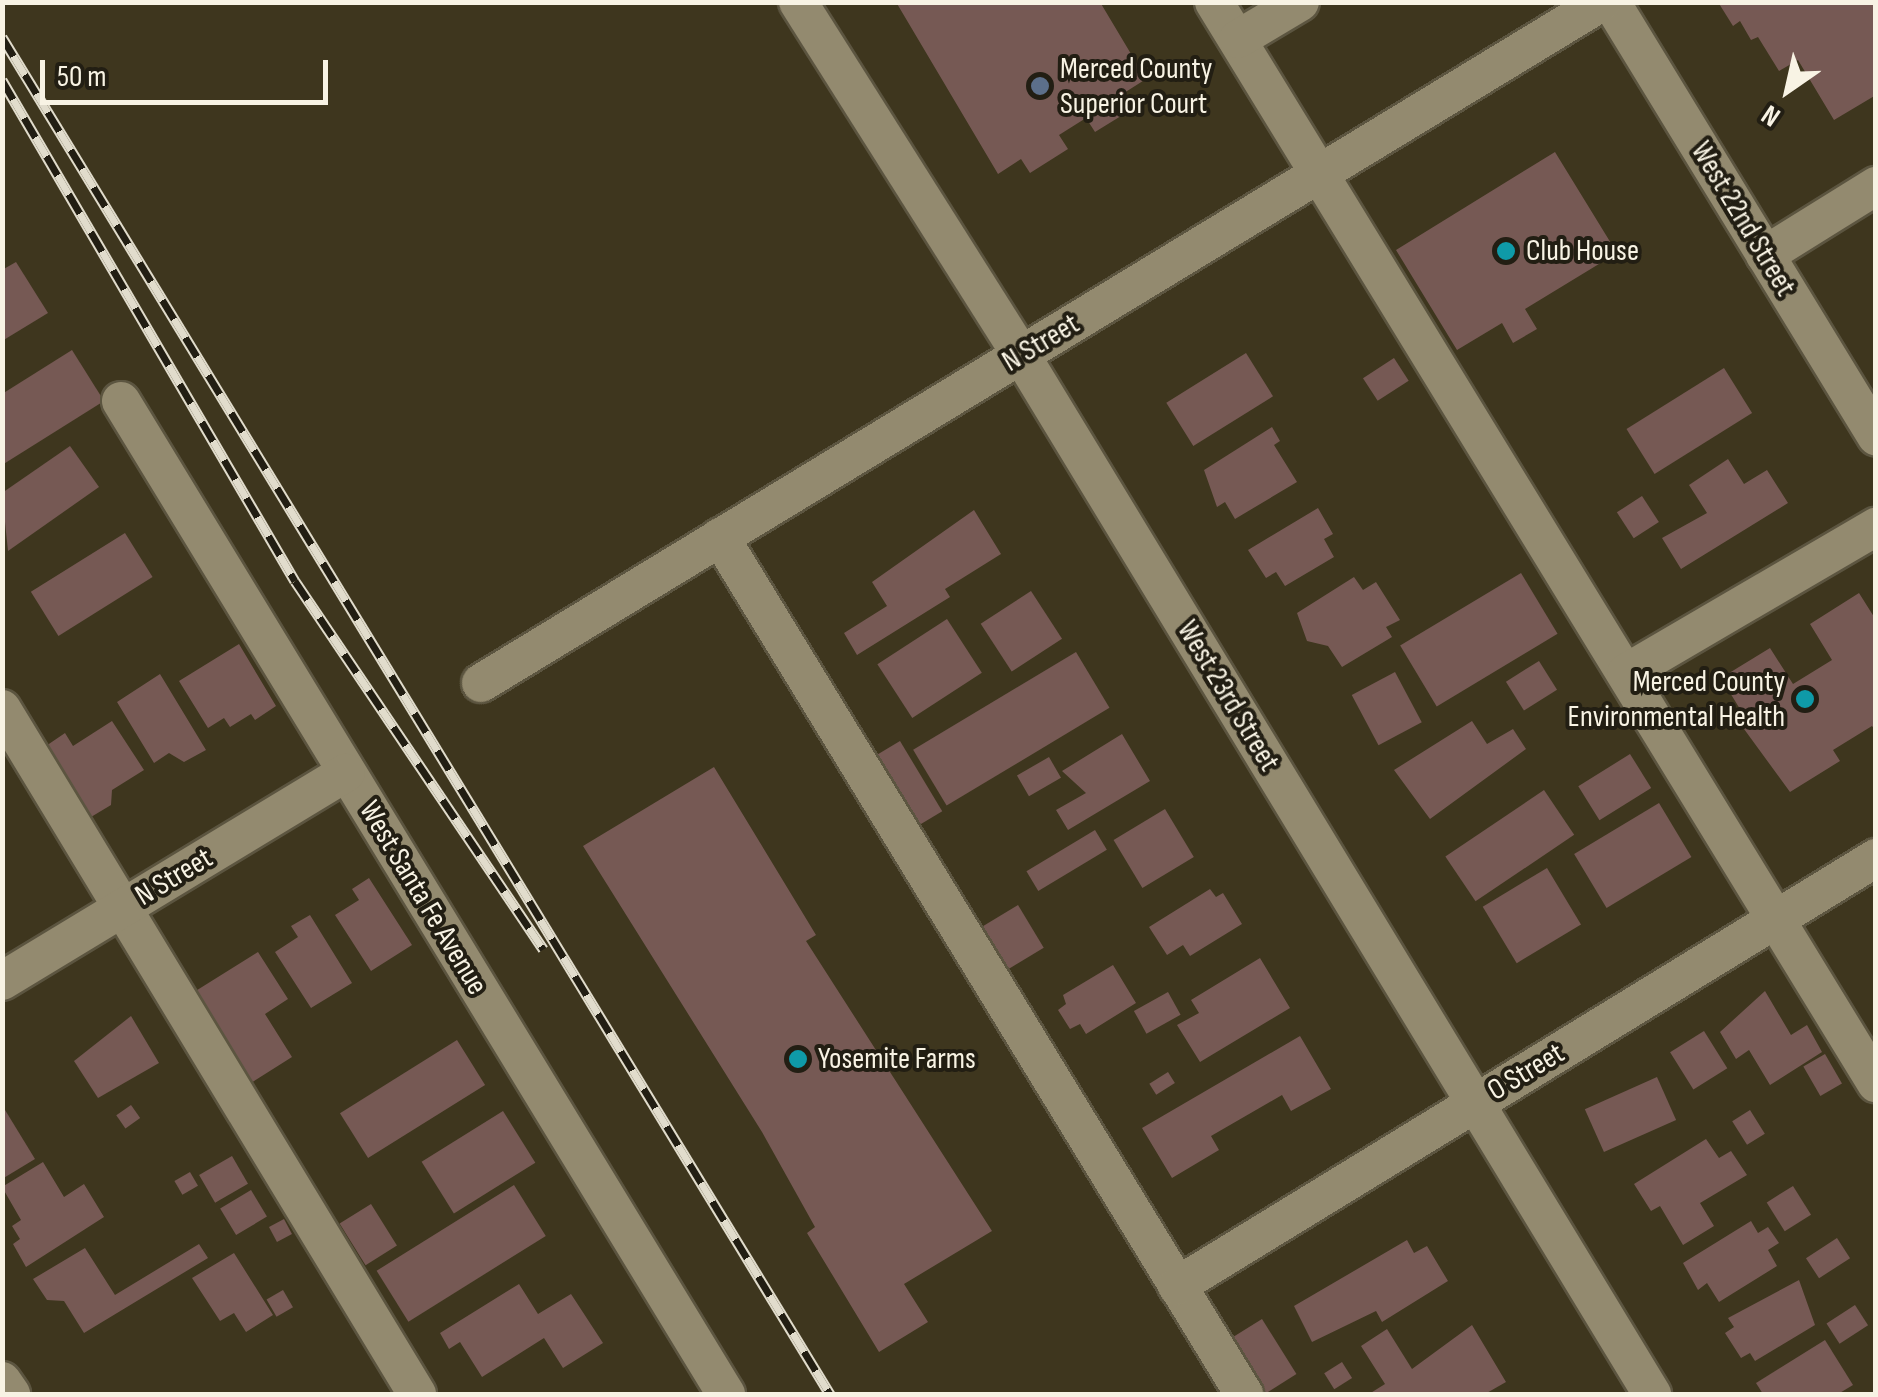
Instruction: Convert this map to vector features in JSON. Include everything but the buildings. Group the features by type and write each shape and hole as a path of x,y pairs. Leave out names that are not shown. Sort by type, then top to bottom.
{"street":[{"name":"West 23rd Street","path":"798,2 1021,355 1652,1394"},
{"path":"1214,2 1322,172 1876,1084"},
{"path":"1238,39 1300,2"},
{"name":"N Street","path":"481,683 1602,2"},
{"name":"West 22nd Street","path":"1611,2 1876,436"},
{"path":"1765,255 1876,186"},
{"name":"West Santa Fe Avenue","path":"121,400 726,1394"},
{"path":"1626,673 1876,527"},
{"path":"720,537 1244,1394"},
{"path":"2,709 126,906 416,1394"},
{"name":"N Street","path":"2,981 346,773"},
{"name":"O Street","path":"1177,1286 1876,858"},
{"path":"2,1381 11,1394"}],"railway":[{"path":"2,37 830,1394"},
{"path":"2,80 295,581 543,949"}],"place":[{"name":"Merced County Superior Court","path":"1040,86"},
{"name":"Club House","path":"1506,251"},
{"name":"Merced County Environmental Health","path":"1805,699"},
{"name":"Yosemite Farms","path":"798,1059"}]}
